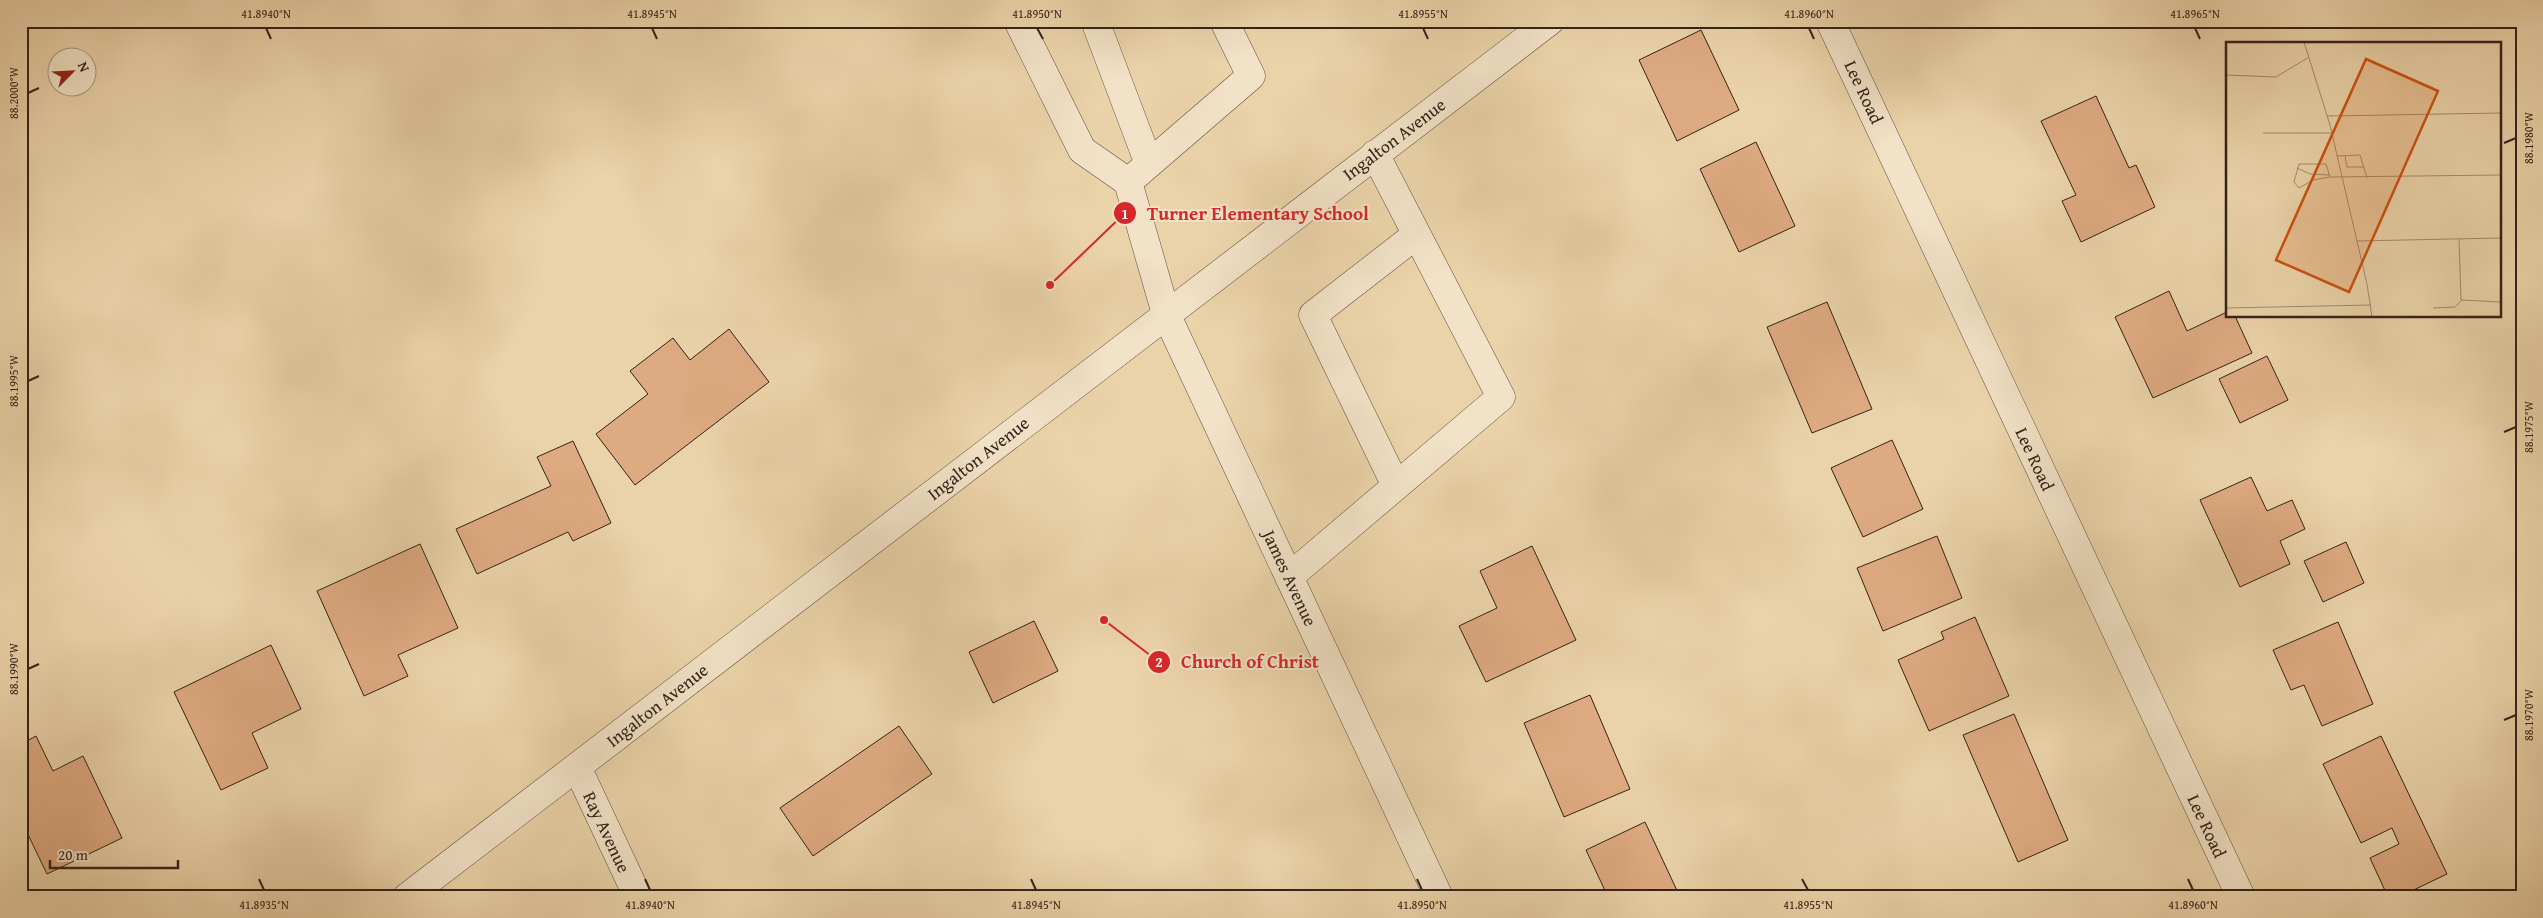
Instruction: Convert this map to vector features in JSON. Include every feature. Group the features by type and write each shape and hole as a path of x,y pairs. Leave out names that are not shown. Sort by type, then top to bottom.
{"street":[{"path":"1018,21 1082,150 1128,182 1251,76 1224,21"},
{"path":"1095,21 1149,164"},
{"name":"Ingalton Avenue","path":"407,897 1550,21"},
{"name":"Lee Road","path":"1830,21 2241,897"},
{"path":"1289,577 1501,397 1375,154"},
{"name":"James Avenue","path":"1128,182 1166,314 1439,897"},
{"path":"1396,486 1313,315 1416,235"},
{"name":"Ray Avenue","path":"577,767 638,897"}],"building":[{"path":"1701,30 1739,110 1677,141 1639,60"},
{"path":"2096,96 2129,168 2136,165 2155,207 2081,242 2062,201 2076,195 2041,121"},
{"path":"1756,142 1795,226 1739,252 1700,169"},
{"path":"2169,291 2187,331 2226,312 2226,318 2236,318 2252,353 2153,398 2115,317"},
{"path":"1827,302 1872,409 1812,433 1767,327"},
{"path":"729,329 769,382 635,485 596,434 648,394 630,371 673,338 690,360"},
{"path":"2267,356 2288,400 2240,423 2219,379"},
{"path":"1892,440 1923,509 1863,537 1831,468"},
{"path":"573,441 611,523 573,541 568,532 477,574 456,529 551,486 537,457"},
{"path":"2251,477 2267,511 2292,500 2305,529 2280,541 2290,564 2240,587 2200,500"},
{"path":"1937,536 1962,598 1883,631 1857,568"},
{"path":"2346,542 2364,583 2323,602 2304,561"},
{"path":"420,544 458,628 398,655 408,676 364,696 317,591"},
{"path":"1532,546 1576,640 1486,682 1459,626 1497,608 1480,571"},
{"path":"1975,617 2009,696 1929,731 1898,660 1944,639 1941,632"},
{"path":"1034,621 1058,671 993,703 969,652"},
{"path":"2338,622 2373,704 2322,726 2304,685 2291,690 2273,650"},
{"path":"271,645 301,709 252,733 268,768 221,790 174,692"},
{"path":"1590,695 1630,789 1564,817 1524,723"},
{"path":"2014,714 2068,840 2018,862 1963,735"},
{"path":"899,726 932,774 813,856 780,808"},
{"path":"36,736 53,771 83,756 122,838 47,874 21,820 21,815 28,812 21,797 21,744"},
{"path":"2381,736 2447,874 2399,897 2388,897 2370,858 2399,844 2392,828 2361,843 2323,764"},
{"path":"1645,822 1680,897 1608,897 1586,850"}],"place":[{"name":"Turner Elementary School","path":"1050,285"},
{"name":"Church of Christ","path":"1104,620"}]}
